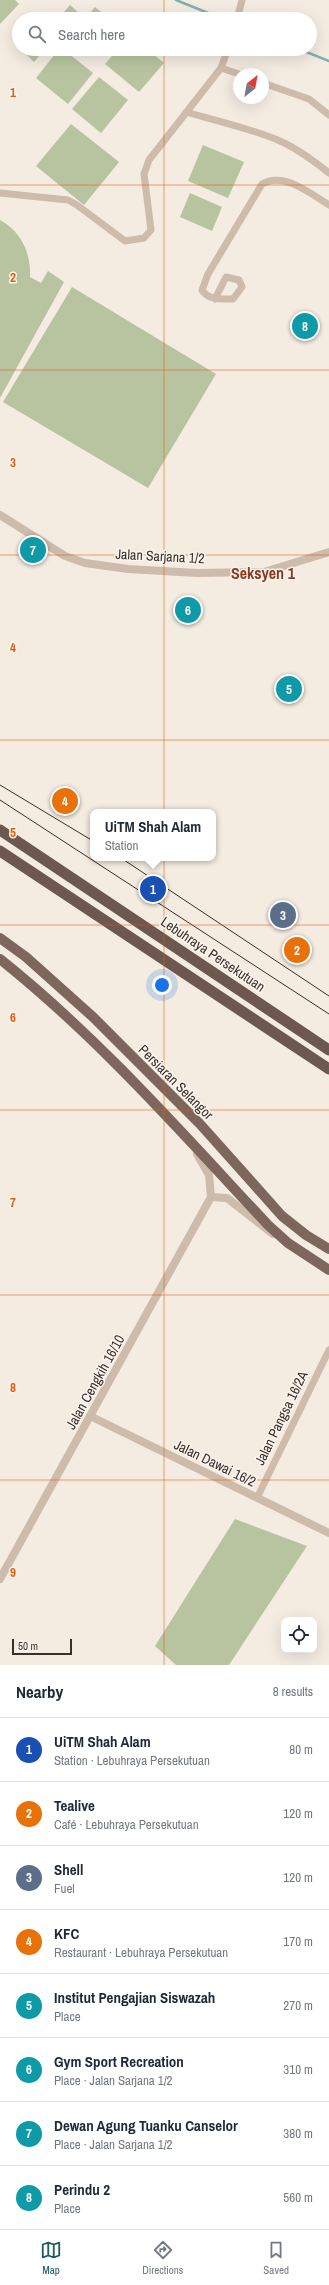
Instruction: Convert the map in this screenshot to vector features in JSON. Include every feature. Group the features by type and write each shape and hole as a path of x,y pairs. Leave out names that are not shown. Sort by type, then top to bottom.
{"highway":[{"name":"Lebuhraya Persekutuan","path":"0,830 329,1050"},
{"path":"0,851 329,1069"}],"main road":[{"name":"Persiaran Selangor","path":"0,938 26,957 93,1017 200,1124 282,1216 306,1236 329,1249"},
{"name":"Persiaran Selangor","path":"0,959 65,1016 181,1130 268,1225 288,1243 329,1270"}],"street":[{"path":"238,12 242,0"},
{"path":"0,193 68,200 125,241 144,238 151,230 144,174 149,160 221,68 225,56"},
{"path":"221,68 233,72"},
{"path":"269,85 309,99 329,115"},
{"path":"186,112 261,133 282,142 308,157 329,173"},
{"path":"216,299 204,294 202,290 204,283 262,184 270,180 279,180 298,186 329,205"},
{"name":"Jalan Sarjana 1/2","path":"0,515 65,556 85,563 122,568 197,573 264,572 329,552"},
{"path":"181,1130 210,1174 211,1197 227,1198 265,1229 288,1243"},
{"name":"Jalan Cengkih 16/10","path":"0,1579 211,1197"},
{"name":"Jalan Pangsa 16/2A","path":"257,1498 329,1350"},
{"name":"Jalan Dawai 16/2","path":"90,1416 329,1533"}],"green space":[{"path":"0,0 15,0 19,4 0,24"},
{"path":"70,5 78,12 64,12"},
{"path":"95,7 101,12 91,12"},
{"path":"28,56 39,56 34,62"},
{"path":"53,56 72,56 93,73 68,104 36,78"},
{"path":"112,56 156,56 164,63 139,92 105,64"},
{"path":"99,77 128,100 101,133 72,109"},
{"path":"71,124 119,162 84,205 36,166"},
{"path":"203,145 244,162 228,198 188,181"},
{"path":"190,193 222,207 212,231 180,217"},
{"path":"0,220 14,231 24,244 29,260 30,277 41,283 48,271 64,282 0,398"},
{"path":"72,287 216,374 148,488 3,402"},
{"path":"235,1519 307,1546 229,1665 176,1665 155,1646"}],"waterway":[{"path":"176,0 206,12"},
{"path":"316,56 329,61"}],"tram line":[{"path":"0,785 90,839"},
{"path":"0,800 90,859"},
{"path":"94,861 329,1014"},
{"path":"126,861 329,996"}],"place":[{"name":"Perindu 2","path":"305,326"},
{"name":"Dewan Agung Tuanku Canselor","path":"33,550"},
{"name":"Gym Sport Recreation","path":"188,610"},
{"name":"Institut Pengajian Siswazah","path":"289,689"},
{"name":"KFC","path":"65,801"},
{"name":"UiTM Shah Alam","path":"153,889"},
{"name":"Shell","path":"283,915"},
{"name":"Tealive","path":"297,950"}],"district":[{"name":"Seksyen 1","path":"263,573"}]}
